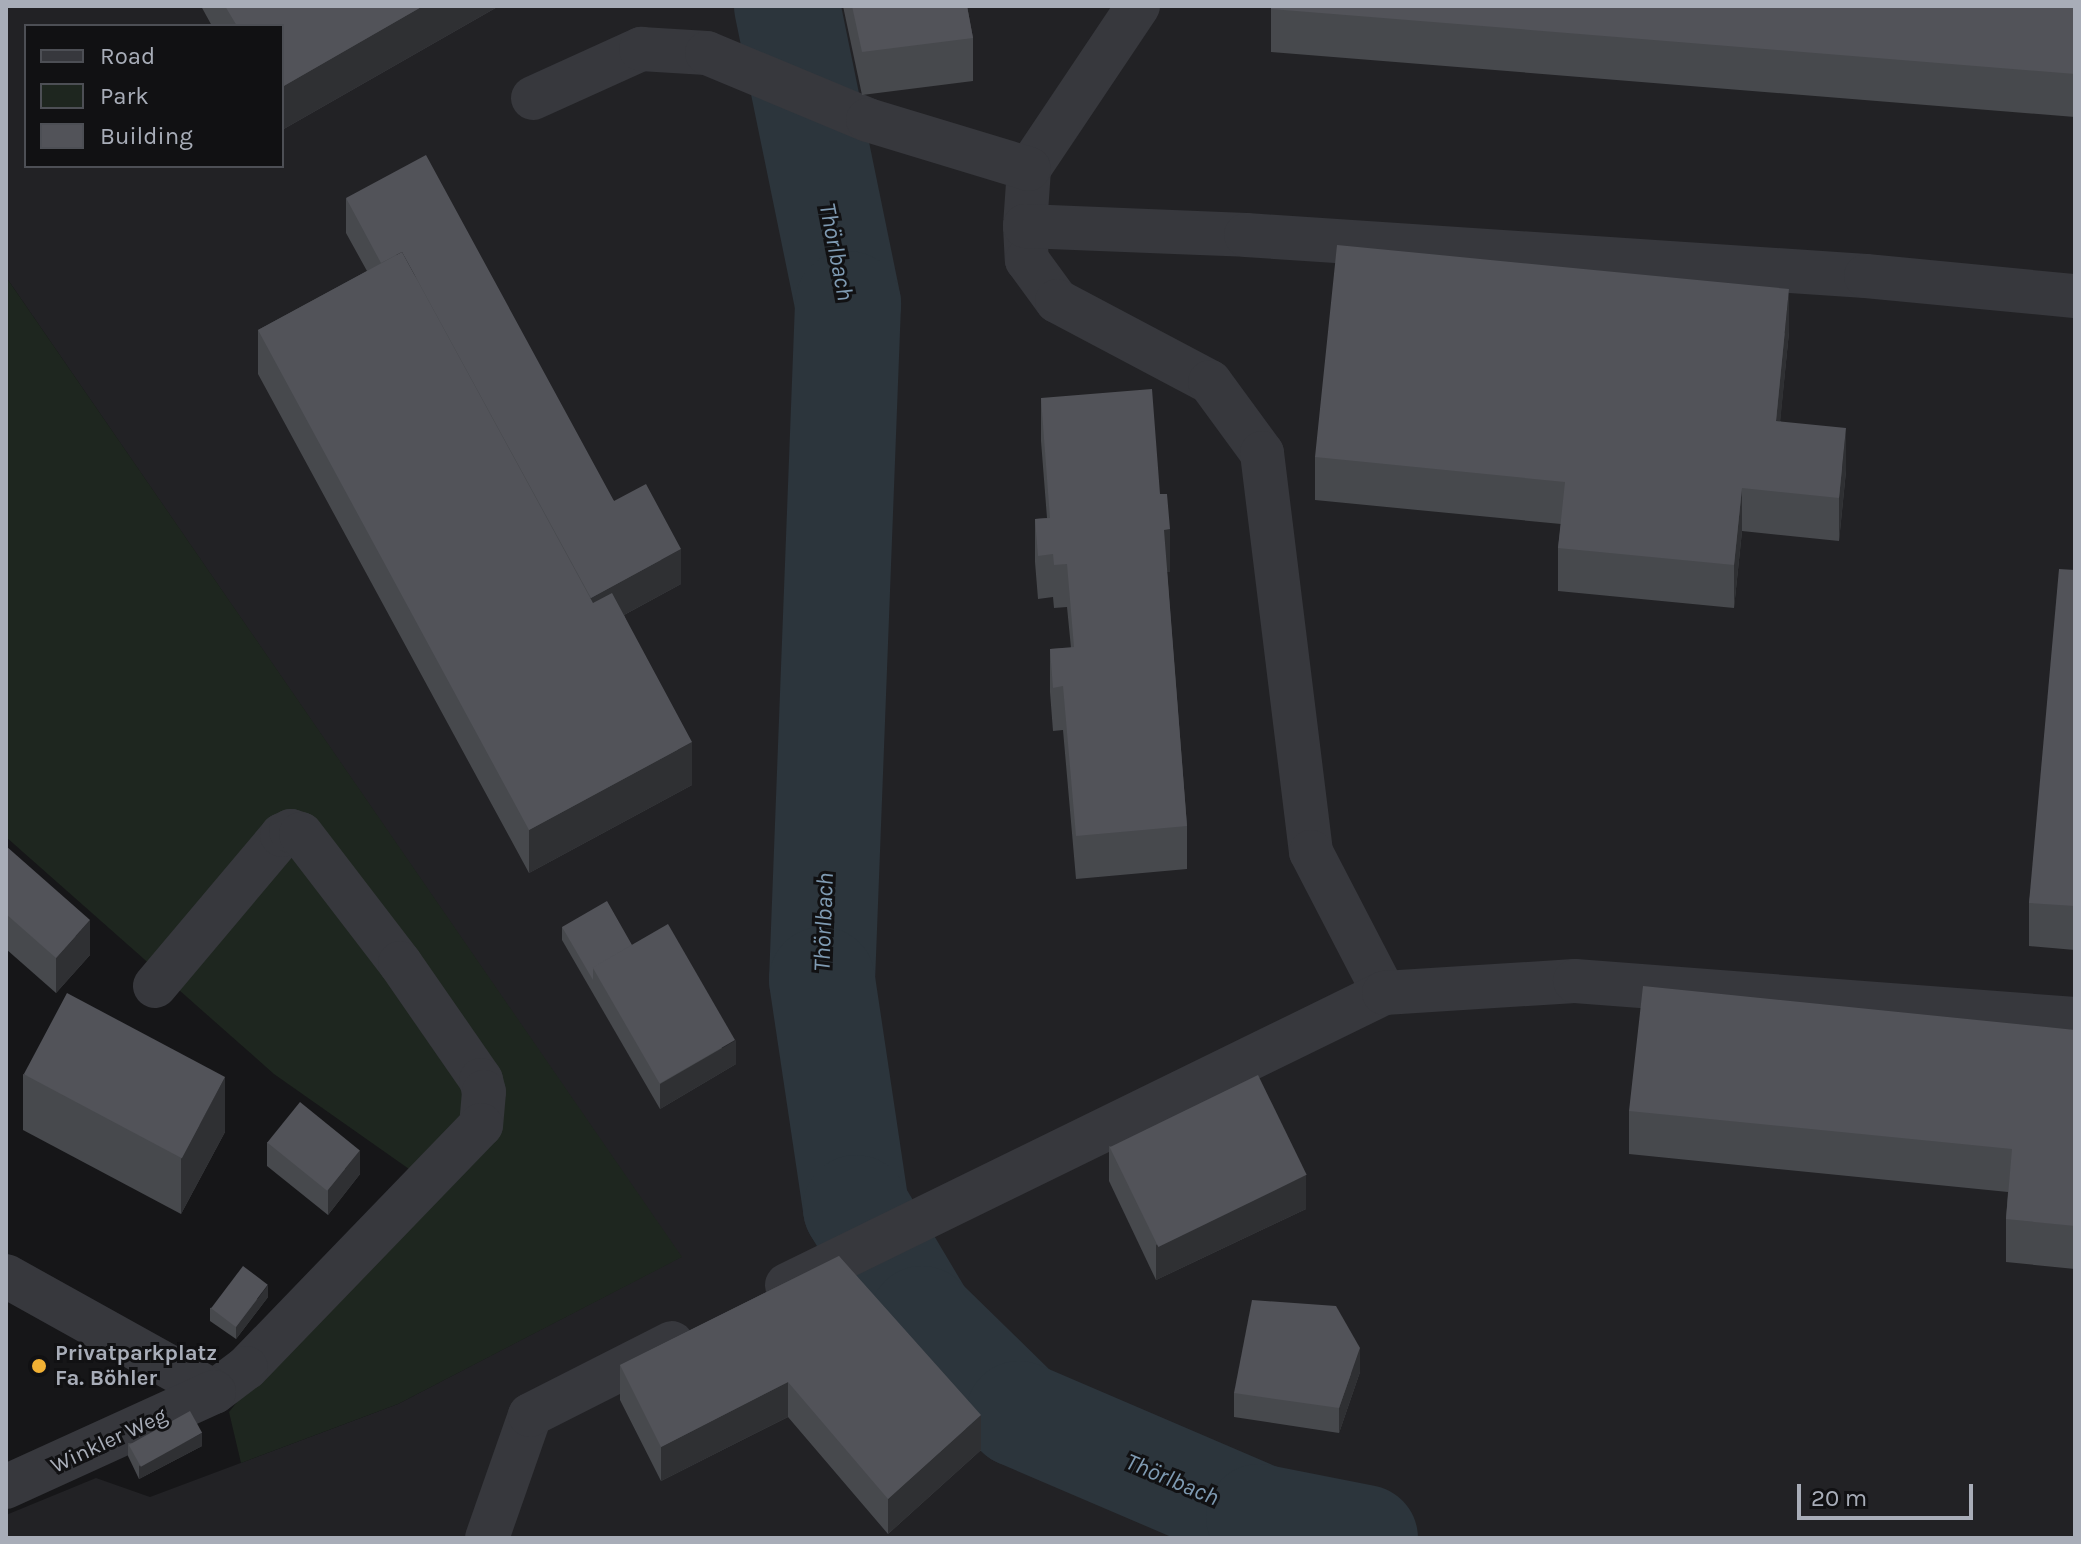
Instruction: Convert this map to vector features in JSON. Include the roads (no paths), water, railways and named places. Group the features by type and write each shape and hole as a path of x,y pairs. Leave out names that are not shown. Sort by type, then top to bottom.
{"street":[{"path":"1138,6 1029,169 1025,226 1027,260 1057,301 1210,382 1262,453 1311,852 1384,993"},
{"path":"533,98 641,49 707,53 868,120 1029,169"},
{"path":"1025,226 1246,235 1834,273 2075,296"},
{"name":"Winkler Weg","path":"6,1487 214,1392 246,1368 481,1125 484,1092 481,1080 400,963 301,834 291,831 282,835 155,986"},
{"path":"748,1305 1384,993 1575,981 2075,1019"},
{"path":"6,1276 214,1392"},
{"path":"487,1538 530,1415 707,1326"}],"waterway":[{"name":"Thörlbach","path":"787,6 848,304 822,980 856,1208 922,1319 1019,1414 1259,1517 1365,1538"}],"place":[{"name":"Privatparkplatz Fa. Böhler","path":"39,1366"}]}
